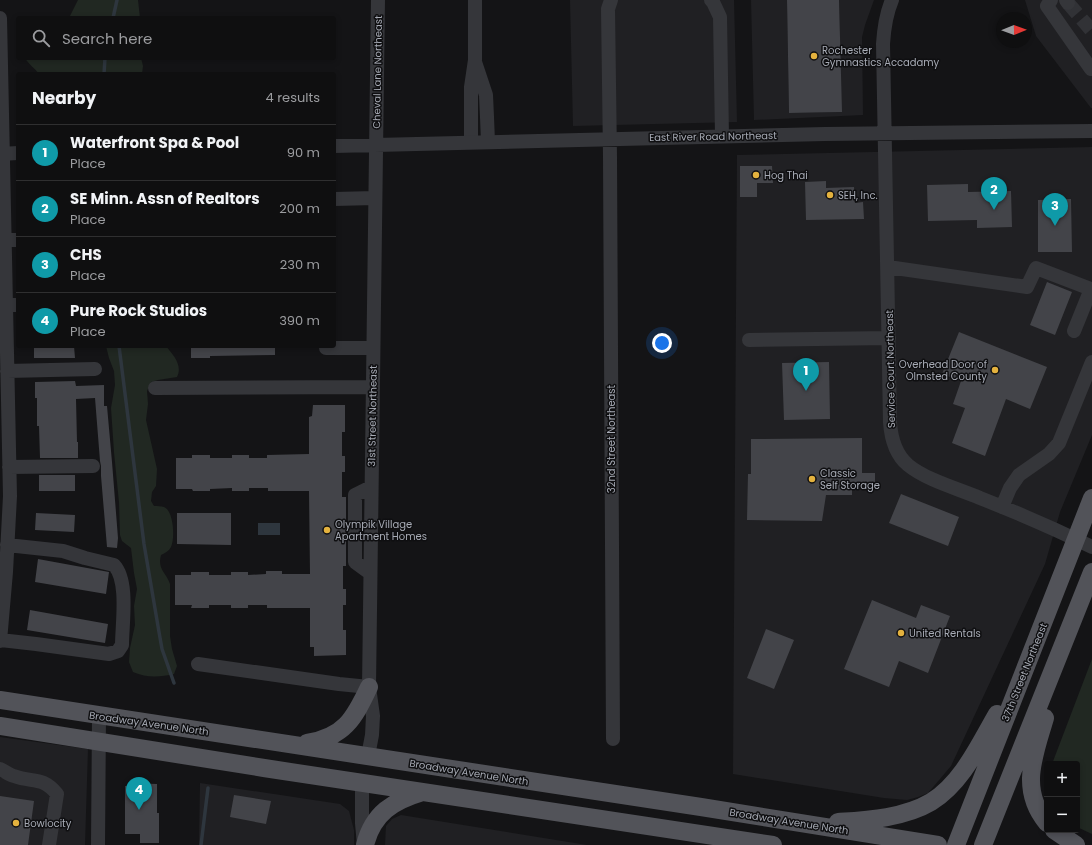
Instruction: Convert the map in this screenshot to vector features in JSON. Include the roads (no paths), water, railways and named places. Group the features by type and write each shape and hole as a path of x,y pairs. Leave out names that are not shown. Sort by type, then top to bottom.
{"main road":[{"name":"37th Street Northeast","path":"956,845 1092,498"},
{"path":"983,845 1092,572"},
{"path":"799,823 865,820 889,816 922,806 938,796 954,780 976,751 999,711 1040,629"},
{"path":"1044,819 1036,809 1032,798 1031,774 1035,752 1069,632"},
{"path":"296,744 324,739 340,731 356,714 369,687"},
{"name":"Broadway Avenue North","path":"0,700 99,716 296,744 938,845"},
{"path":"0,726 773,845"},
{"path":"323,776 353,767 368,756"},
{"path":"362,782 367,776 377,770 405,762"},
{"path":"364,845 373,825 381,814 388,808 408,797 424,791"},
{"path":"666,828 727,845"},
{"path":"1058,833 1076,845"}],"street":[{"name":"Cheval Lane Northeast","path":"376,145 378,0"},
{"path":"471,142 471,93 475,60 475,0"},
{"name":"32nd Street Northeast","path":"611,0 608,9 613,739"},
{"path":"711,0 720,17 722,136"},
{"name":"Service Court Northeast","path":"892,0 884,28 885,132 891,433 897,452 907,465 920,473 1092,547"},
{"path":"1051,0 1047,6 1091,70"},
{"path":"0,18 2,154 11,240 4,448 9,467 10,496 7,545 6,572 0,641 36,644 109,654 118,651 122,645 124,592 120,574 114,565 63,551 7,545"},
{"path":"475,60 486,95 488,142"},
{"name":"East River Road Northeast","path":"336,146 885,132 1092,131"},
{"name":"31st Street Northeast","path":"368,756 372,735 373,716 369,687 376,145"},
{"path":"2,154 16,153"},
{"path":"336,199 375,198"},
{"path":"888,267 1027,287 1036,268 1091,289 1087,312 1074,331"},
{"path":"749,340 889,338"},
{"path":"326,348 373,348"},
{"path":"1002,507 1010,488 1019,475 1049,454 1059,443 1092,362"},
{"path":"7,371 95,369"},
{"path":"155,388 372,387"},
{"path":"9,467 93,466"},
{"path":"0,596 6,572"},
{"path":"198,664 369,687"},
{"path":"98,845 99,716"},
{"path":"0,769 14,776 41,781 51,787 57,794 49,845"},
{"path":"362,782 362,823 364,845"}],"waterway":[{"path":"113,16 117,0"},
{"path":"104,72 105,60"},
{"path":"119,348 144,544 162,649 174,683"},
{"path":"201,845 208,788"}],"tunnel":[{"path":"1068,3 1092,31"}],"place":[{"name":"Rochester Gymnastics Accadamy","path":"814,56"},
{"name":"Hog Thai","path":"756,175"},
{"name":"SEH, Inc.","path":"830,195"},
{"name":"SE Minn. Assn of Realtors","path":"994,210"},
{"name":"CHS","path":"1055,226"},
{"name":"Overhead Door of Olmsted County","path":"995,370"},
{"name":"Waterfront Spa & Pool","path":"806,391"},
{"name":"Classic Self Storage","path":"812,479"},
{"name":"Olympik Village Apartment Homes","path":"327,530"},
{"name":"United Rentals","path":"901,633"},
{"name":"Pure Rock Studios","path":"139,810"},
{"name":"Bowlocity","path":"16,823"}]}
